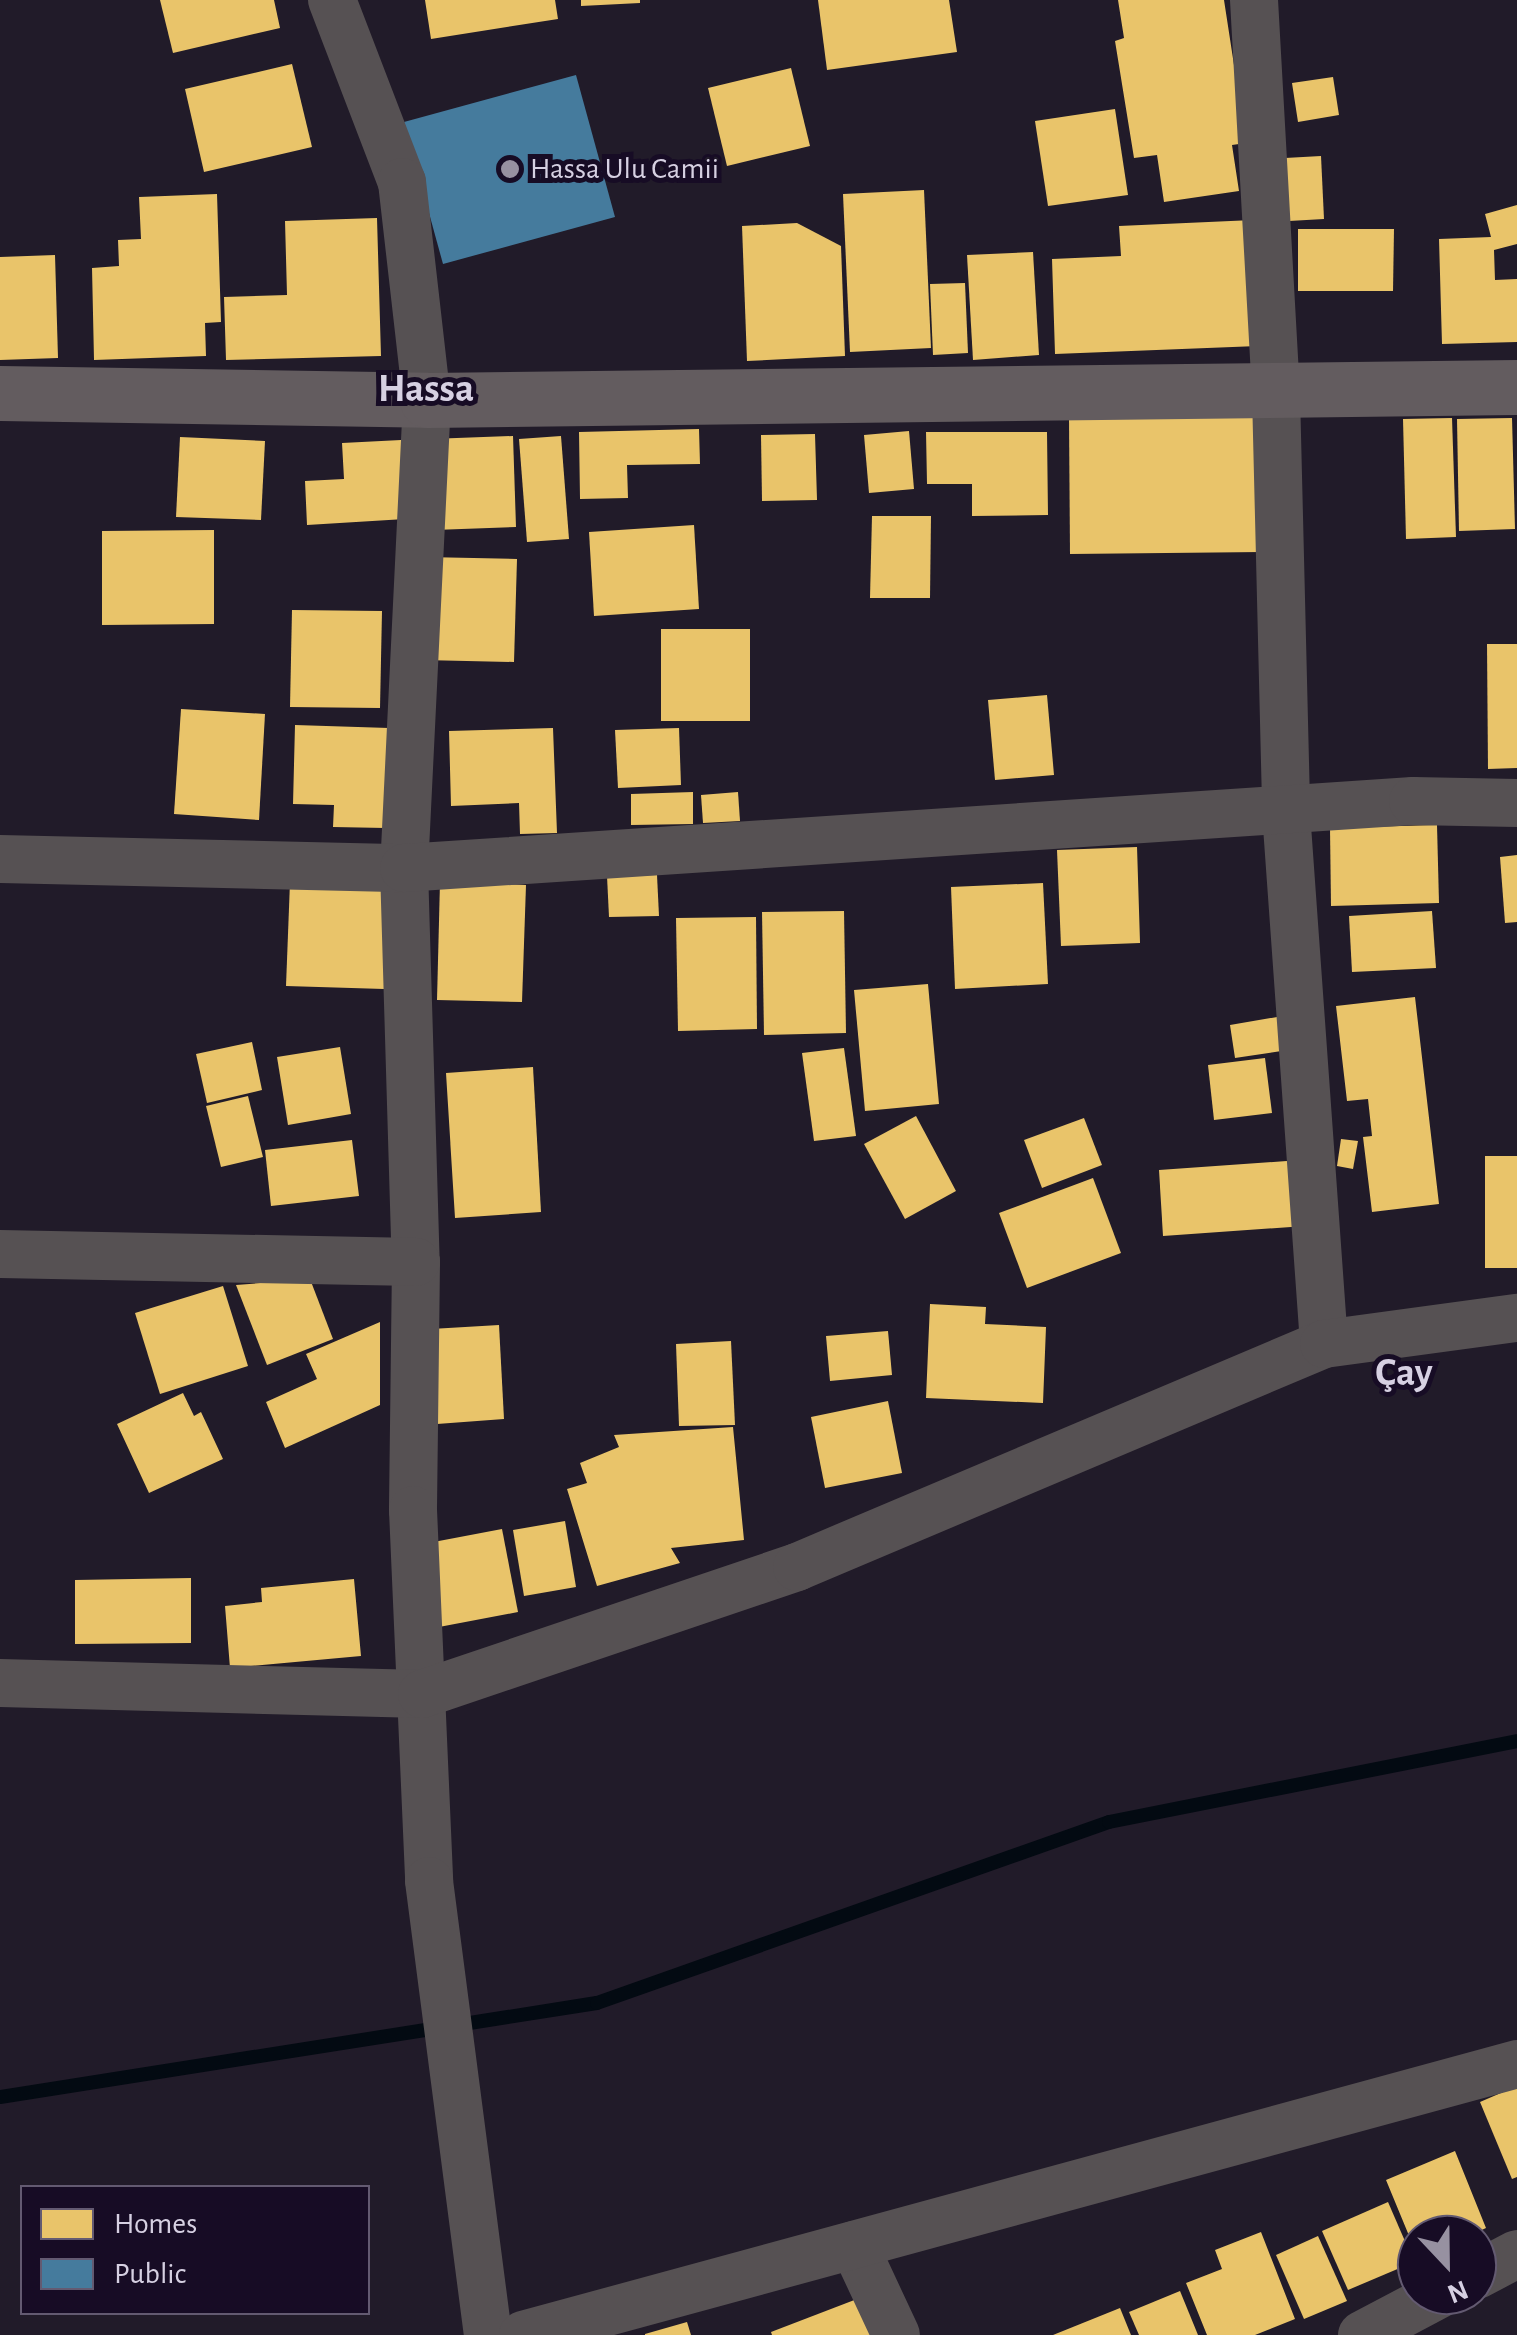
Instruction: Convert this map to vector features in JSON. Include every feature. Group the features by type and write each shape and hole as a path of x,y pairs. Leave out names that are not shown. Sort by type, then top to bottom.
{"street":[{"path":"332,0 402,182 427,400 404,868 416,1262 413,1510 429,1881 457,2122 488,2335"},
{"path":"1254,0 1276,394 1286,812 1324,1344"},
{"path":"0,393 427,400 1276,394 1517,387"},
{"path":"0,859 404,868 1413,801 1517,803"},
{"path":"0,1254 416,1262"},
{"path":"0,1683 422,1694 797,1568 1324,1344 1517,1318"},
{"path":"523,2335 1517,2064"},
{"path":"854,2245 896,2335"},
{"path":"1362,2335 1400,2315"}],"building: Homes":[{"path":"160,0 274,0 280,28 173,53"},
{"path":"425,0 555,0 558,19 431,39"},
{"path":"581,0 640,0 640,3 581,6"},
{"path":"818,0 949,0 957,52 827,70"},
{"path":"1118,0 1224,0 1246,143 1232,145 1239,191 1164,202 1157,155 1134,158 1115,41 1124,38"},
{"path":"292,64 312,147 204,172 185,89"},
{"path":"791,68 810,146 727,166 708,88"},
{"path":"1333,77 1339,115 1298,122 1292,83"},
{"path":"1115,109 1128,195 1048,206 1035,121"},
{"path":"1321,156 1324,219 1289,221 1285,158"},
{"path":"924,190 931,348 850,352 843,194"},
{"path":"217,194 221,322 205,323 206,356 94,360 92,268 119,266 118,240 141,239 139,197"},
{"path":"1517,205 1517,244 1494,250 1495,280 1517,279 1517,342 1442,344 1439,239 1491,237 1485,214"},
{"path":"377,218 381,356 226,360 224,297 287,295 285,221"},
{"path":"1253,220 1258,346 1055,354 1052,259 1121,256 1119,226"},
{"path":"797,223 841,246 845,356 747,361 742,226"},
{"path":"1298,229 1394,229 1393,291 1298,291"},
{"path":"1033,252 1039,355 973,360 967,255"},
{"path":"55,255 58,358 0,360 0,257"},
{"path":"965,283 968,353 933,355 930,284"},
{"path":"1261,415 1262,552 1070,554 1069,418"},
{"path":"1452,418 1456,537 1406,539 1403,419"},
{"path":"1512,418 1515,529 1459,531 1457,419"},
{"path":"699,429 700,464 627,465 628,498 580,499 579,432"},
{"path":"909,431 914,489 869,493 864,435"},
{"path":"926,432 1047,432 1048,515 972,516 972,484 927,484"},
{"path":"815,434 817,500 762,501 761,435"},
{"path":"513,436 516,527 434,530 430,439"},
{"path":"561,436 569,539 527,542 519,439"},
{"path":"180,437 265,441 261,520 176,517"},
{"path":"401,440 405,519 307,525 305,481 344,479 342,443"},
{"path":"872,516 931,516 930,598 870,598"},
{"path":"694,525 699,609 594,616 589,532"},
{"path":"214,530 214,624 102,625 102,531"},
{"path":"425,557 517,559 514,662 423,660"},
{"path":"292,610 382,611 380,708 290,707"},
{"path":"661,629 750,629 750,721 661,721"},
{"path":"1487,644 1517,644 1517,768 1488,769"},
{"path":"1047,695 1054,775 995,780 988,700"},
{"path":"181,709 265,714 259,820 174,814"},
{"path":"295,725 389,728 386,828 333,827 334,805 293,804"},
{"path":"553,728 557,833 520,834 519,803 451,806 449,731"},
{"path":"679,728 681,785 618,788 615,730"},
{"path":"693,792 693,824 631,825 631,794"},
{"path":"738,792 740,821 703,823 701,795"},
{"path":"1437,825 1439,903 1331,906 1330,828"},
{"path":"1137,847 1140,943 1061,946 1057,850"},
{"path":"1517,855 1517,922 1505,923 1500,857"},
{"path":"657,875 659,916 609,917 607,876"},
{"path":"290,882 387,886 384,989 286,986"},
{"path":"440,882 526,885 522,1002 437,1000"},
{"path":"1043,883 1048,984 955,989 951,887"},
{"path":"844,911 846,1033 764,1035 762,912"},
{"path":"1432,911 1436,968 1352,972 1349,916"},
{"path":"756,917 757,1029 678,1031 676,918"},
{"path":"928,984 939,1104 865,1111 854,990"},
{"path":"1415,997 1439,1204 1372,1212 1363,1137 1372,1136 1368,1099 1347,1101 1336,1006"},
{"path":"1283,1016 1288,1050 1235,1058 1230,1025"},
{"path":"252,1042 262,1090 207,1103 196,1054"},
{"path":"340,1047 351,1114 288,1125 277,1057"},
{"path":"844,1048 856,1136 814,1141 802,1053"},
{"path":"1265,1058 1272,1113 1214,1120 1208,1065"},
{"path":"533,1067 541,1212 455,1218 446,1073"},
{"path":"248,1096 263,1157 221,1167 206,1106"},
{"path":"916,1116 956,1191 905,1219 864,1144"},
{"path":"1084,1118 1102,1165 1042,1188 1024,1140"},
{"path":"1341,1139 1358,1141 1353,1169 1337,1166"},
{"path":"352,1140 359,1196 271,1206 265,1150"},
{"path":"1485,1156 1517,1156 1517,1268 1485,1268"},
{"path":"1300,1160 1305,1226 1163,1236 1159,1170"},
{"path":"1093,1178 1121,1253 1027,1288 999,1213"},
{"path":"310,1279 333,1339 267,1365 236,1285"},
{"path":"223,1286 248,1366 160,1394 135,1313"},
{"path":"930,1304 986,1307 985,1324 1046,1327 1043,1403 926,1398"},
{"path":"380,1322 380,1405 285,1448 266,1402 317,1379 306,1354"},
{"path":"499,1325 504,1419 437,1424 431,1329"},
{"path":"888,1331 892,1375 830,1381 826,1336"},
{"path":"731,1341 735,1425 679,1426 676,1344"},
{"path":"183,1393 194,1416 201,1412 223,1459 149,1493 117,1424"},
{"path":"888,1401 902,1473 825,1488 811,1417"},
{"path":"733,1427 744,1540 671,1548 680,1563 597,1586 567,1489 587,1483 580,1463 619,1447 614,1435"},
{"path":"565,1521 576,1587 524,1596 513,1530"},
{"path":"502,1529 518,1612 439,1627 423,1544"},
{"path":"191,1578 191,1643 75,1644 75,1580"},
{"path":"354,1579 361,1656 230,1668 225,1606 262,1602 261,1588"},
{"path":"1517,2086 1517,2177 1512,2179 1480,2102"},
{"path":"1455,2151 1481,2215 1400,2215 1386,2180"},
{"path":"1388,2202 1397,2223 1397,2269 1348,2290 1322,2231"},
{"path":"1261,2232 1295,2319 1255,2335 1207,2335 1186,2283 1222,2269 1215,2250"},
{"path":"1318,2236 1347,2301 1304,2319 1276,2255"},
{"path":"1180,2291 1198,2335 1139,2335 1129,2312"},
{"path":"857,2299 871,2335 772,2335 771,2332"},
{"path":"1120,2308 1131,2335 1053,2335"},
{"path":"687,2322 691,2335 645,2335 645,2334"}],"building: Public":[{"name":"Hassa Ulu Camii","path":"576,75 615,217 443,264 404,122"}],"waterway":[{"path":"0,2097 597,2003 1109,1822 1517,1741"}],"place":[{"name":"Hassa Ulu Camii","path":"510,169"}],"district":[{"name":"Hassa","path":"426,389"},
{"name":"Çay","path":"1404,1373"}]}
